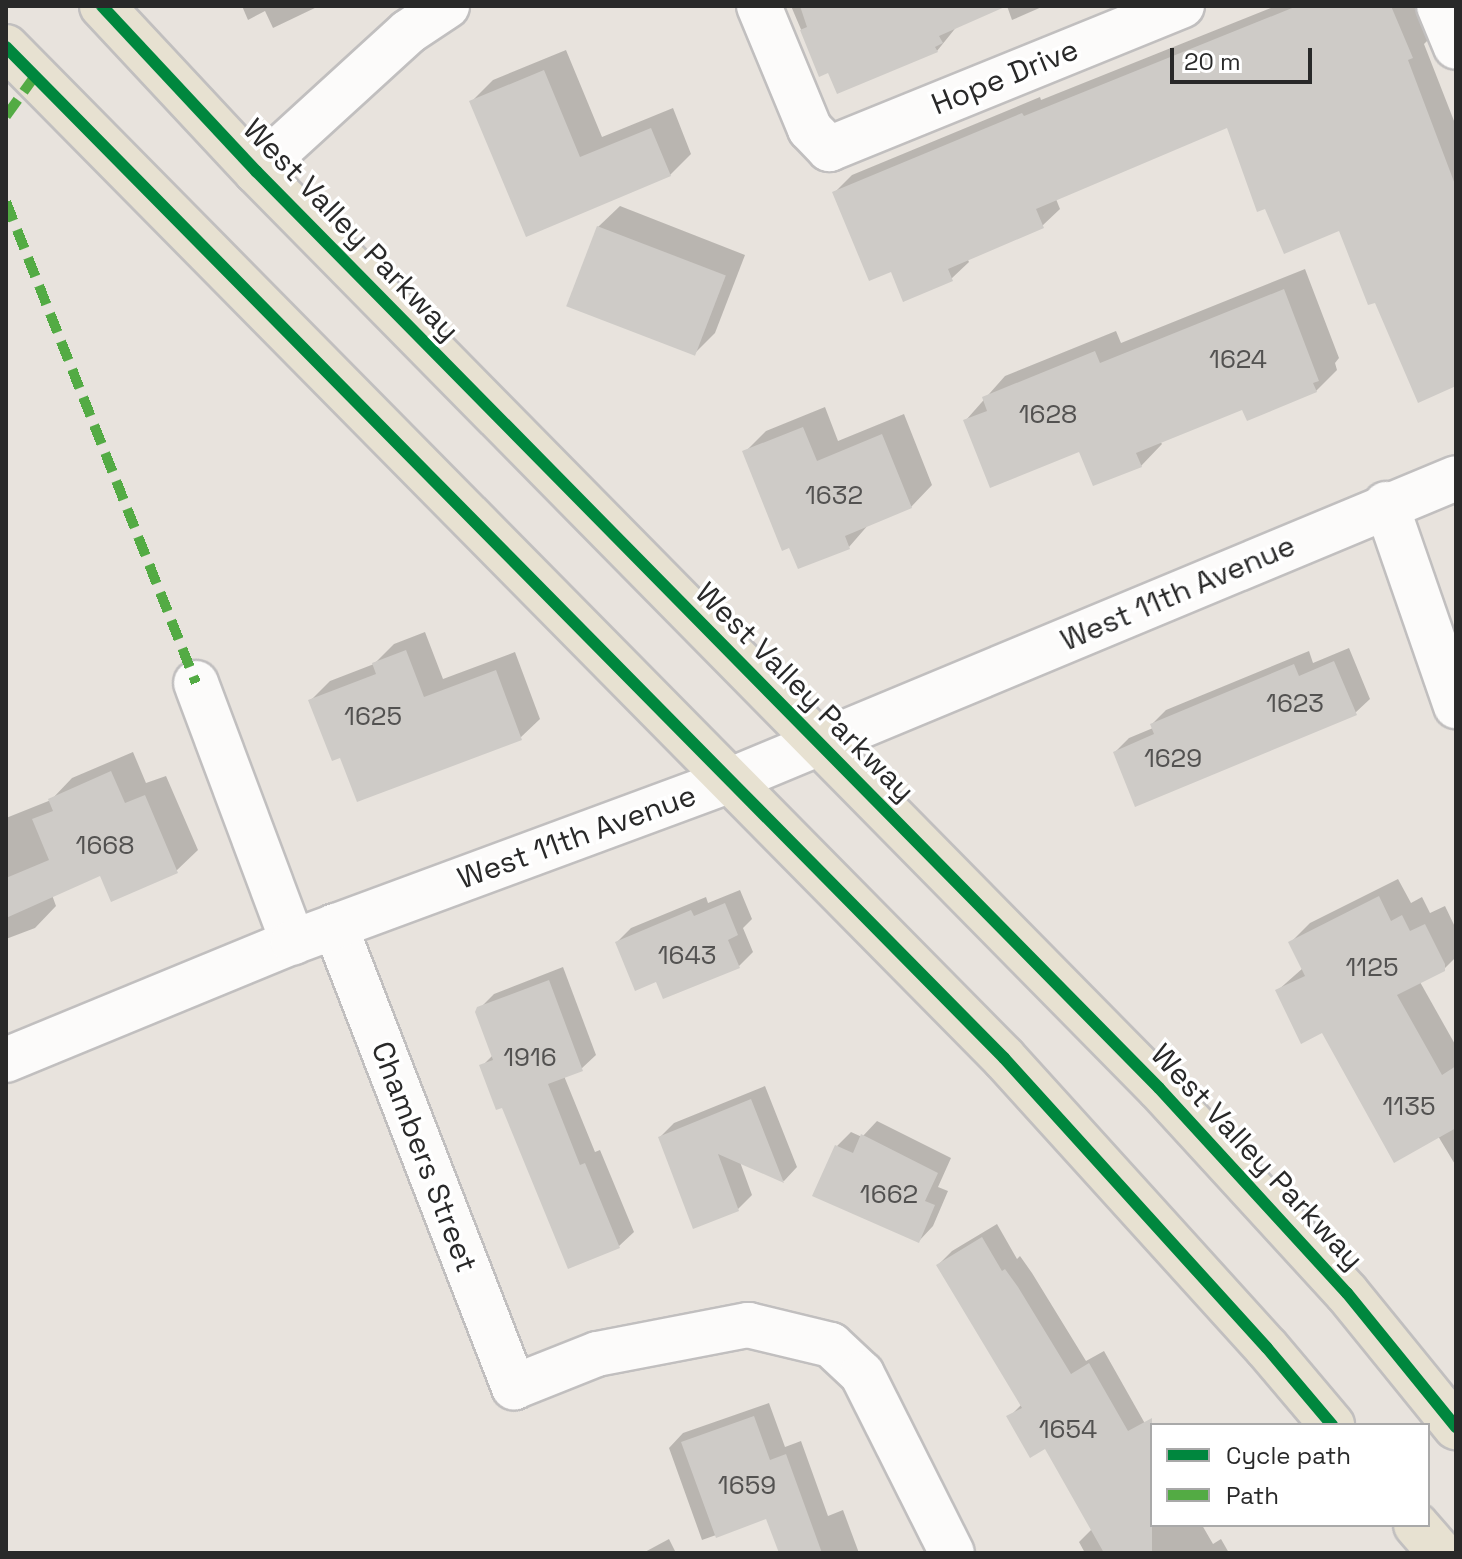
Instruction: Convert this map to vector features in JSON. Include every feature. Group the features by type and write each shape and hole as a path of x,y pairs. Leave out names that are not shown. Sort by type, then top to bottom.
{"main road":[{"name":"West Valley Parkway","path":"102,6 256,171 1159,1088 1347,1293 1456,1427"},
{"path":"6,47 1004,1058 1267,1348 1330,1423"},
{"path":"1418,1527 1440,1553"}],"street":[{"path":"256,171 408,32 447,6"},
{"name":"Hope Drive","path":"759,6 810,129 829,149 1166,9"},
{"path":"1439,6 1456,47"},
{"name":"West 11th Avenue","path":"6,1060 293,942 731,780 1386,504 1456,478"},
{"path":"1386,504 1456,706"},
{"path":"196,683 293,942"},
{"name":"Chambers Street","path":"335,926 514,1387 597,1354 748,1325 831,1345 862,1374 952,1553"}],"building":[{"path":"800,6 1007,6 939,36 943,43 935,47 938,52 837,94 828,73 819,77 800,30 807,27"},
{"path":"1297,6 1391,6 1413,58 1408,60 1456,187 1456,386 1418,403 1375,303 1368,305 1339,231 1284,254 1265,209 1257,212 1227,128 1036,209 1044,228 948,269 953,281 903,302 891,272 869,281 832,192 1022,113 1024,116"},
{"path":"544,70 580,157 651,128 671,176 526,237 469,101"},
{"path":"597,226 726,275 695,356 566,306"},
{"path":"1284,289 1319,381 1313,383 1317,392 1247,421 1242,410 1136,453 1142,467 1093,486 1079,452 990,488 963,420 987,411 982,397 1095,351 1100,363"},
{"path":"803,427 817,461 882,434 912,508 845,536 850,549 798,569 789,548 782,551 742,451"},
{"path":"406,650 424,697 496,670 522,740 357,802 340,758 332,761 308,700 376,674 372,663"},
{"path":"1334,661 1357,715 1135,807 1113,752 1154,734 1150,724 1294,664 1299,676"},
{"path":"111,771 125,803 145,795 178,873 111,902 100,876 6,918 6,878 49,860 32,819 53,811 48,799"},
{"path":"1379,896 1391,921 1402,915 1410,931 1425,924 1445,964 1445,971 1397,995 1442,1075 1456,1066 1456,1128 1394,1163 1322,1033 1301,1044 1275,990 1305,976 1288,942"},
{"path":"725,903 738,935 728,940 740,968 663,999 656,982 635,991 615,942 691,910 694,916"},
{"path":"549,980 583,1071 548,1084 580,1165 585,1163 620,1248 568,1269 502,1108 496,1110 479,1065 493,1060 475,1012 477,1007"},
{"path":"751,1099 784,1183 718,1154 739,1211 693,1229 658,1137"},
{"path":"861,1134 938,1173 925,1201 935,1205 919,1243 812,1196 835,1145 853,1153"},
{"path":"982,1237 1002,1271 1005,1269 1018,1287 1071,1374 1089,1363 1128,1431 1152,1418 1152,1553 1104,1553 1045,1449 1030,1458 1006,1416 1022,1408 936,1265"},
{"path":"754,1416 770,1460 786,1454 822,1553 779,1553 766,1519 716,1538 681,1442"}],"marked path":[{"path":"6,116 35,76"},
{"path":"6,202 196,683"}],"cycle path":[{"path":"102,6 256,171 1159,1088 1347,1293 1456,1427"},
{"path":"6,47 1004,1058 1267,1348 1330,1423"}]}
